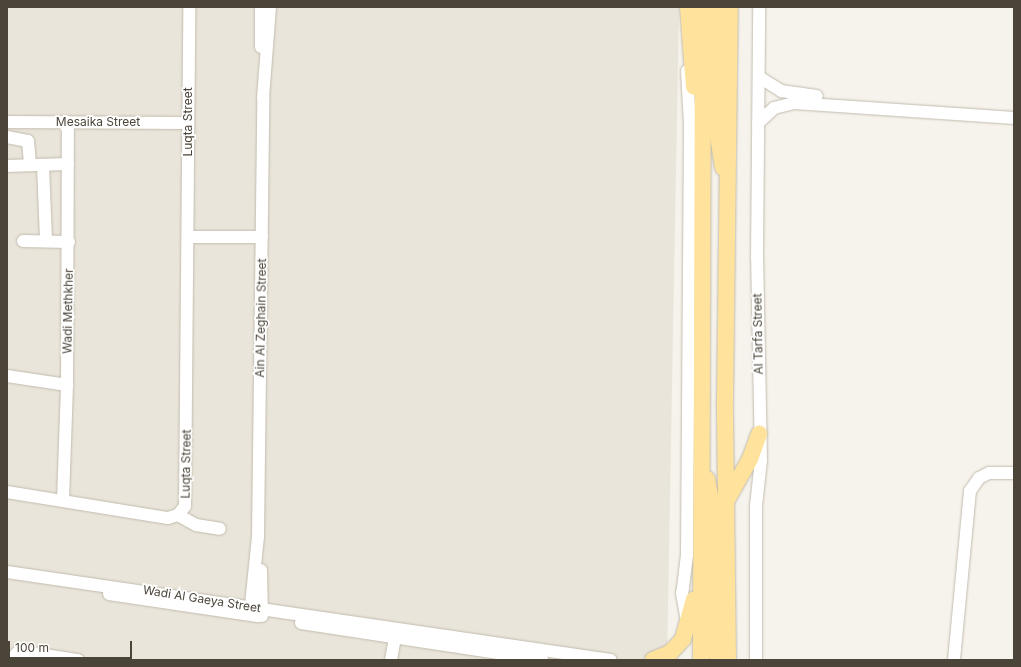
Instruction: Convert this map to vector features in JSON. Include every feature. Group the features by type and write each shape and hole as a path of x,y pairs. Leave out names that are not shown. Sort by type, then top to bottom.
{"main road":[{"path":"688,7 691,56 703,133"},
{"path":"700,660 704,7"},
{"path":"718,7 718,136 730,189"},
{"path":"702,460 714,510 713,647 719,656 728,659 726,400 730,189 730,7"},
{"path":"727,500 750,459 759,434"},
{"path":"652,660 673,651 688,626 700,554"}],"street":[{"name":"Luqta Street","path":"7,492 168,518 178,515 185,506 187,491 189,7"},
{"name":"Ain Al Zeghain Street","path":"256,611 262,237 263,98 261,7"},
{"name":"Ain Al Zeghain Street","path":"263,98 270,7"},
{"name":"Al Tarfa Street","path":"756,660 759,434 759,7"},
{"path":"688,626 682,593 687,555 690,125 686,86 691,56"},
{"path":"759,77 781,91 1014,111"},
{"path":"780,105 781,91"},
{"path":"758,123 768,112 780,105 794,103 1014,118"},
{"name":"Mesaika Street","path":"7,122 188,123"},
{"name":"Wadi Methkher","path":"63,500 67,386 69,242 68,122"},
{"path":"7,137 27,139 30,165"},
{"path":"7,166 68,164"},
{"path":"43,165 46,242"},
{"path":"188,237 262,237"},
{"path":"23,241 69,242"},
{"path":"7,376 67,386"},
{"path":"954,660 970,491 979,478 989,473 1014,473"},
{"path":"178,515 196,525 220,529"},
{"name":"Wadi Al Gaeya Street","path":"7,572 256,611 542,660"},
{"name":"Wadi Al Gaeya Street","path":"7,580 256,611"},
{"path":"392,660 395,634"},
{"name":"Wadi Al Gaeya Street","path":"395,634 611,660"},
{"path":"10,660 17,653 25,652 78,660"}],"shaded area":[{"path":"7,7 679,7 667,660 7,660"}]}
